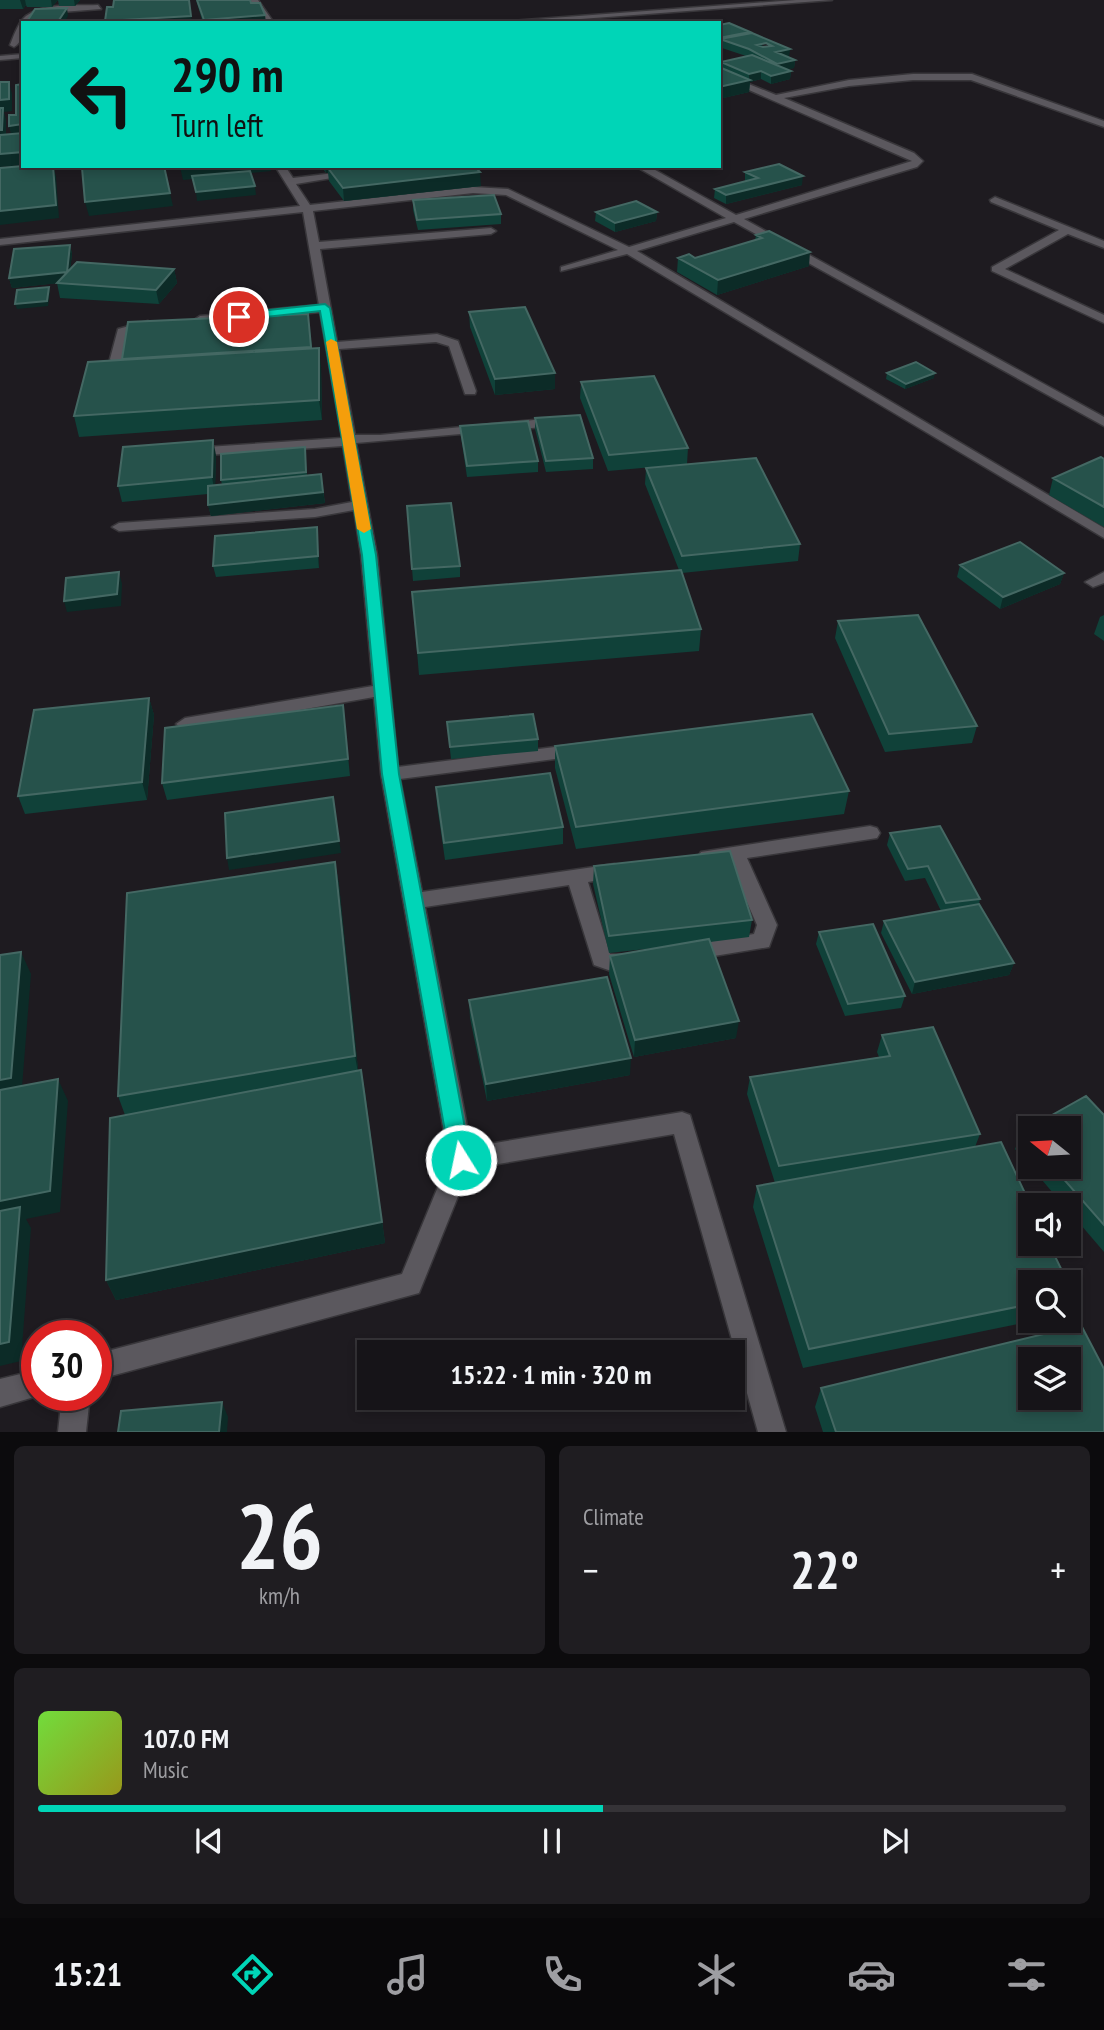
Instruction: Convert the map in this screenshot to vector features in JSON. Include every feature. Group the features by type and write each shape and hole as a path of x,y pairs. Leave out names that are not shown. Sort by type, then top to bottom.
{"street":[{"path":"254,0 269,21"},
{"path":"521,21 828,0"},
{"path":"25,21 36,13 98,8"},
{"path":"599,16 608,21"},
{"path":"14,45 21,28"},
{"path":"0,58 21,56"},
{"path":"565,269 914,165 918,161 911,155 721,75"},
{"path":"773,98 849,83 913,77 972,77 1104,124"},
{"path":"643,168 1104,422"},
{"path":"284,174 356,173"},
{"path":"112,1363 410,1284 461,1160 390,774 369,555 349,441 329,359 325,308 308,210 284,174"},
{"path":"0,242 496,190 508,192 629,251 1104,534"},
{"path":"995,200 1104,245"},
{"path":"1068,230 996,269 1104,320"},
{"path":"314,246 491,231"},
{"path":"181,322 325,308"},
{"path":"116,359 121,332 133,327 157,324"},
{"path":"329,359 438,338 447,339 454,344 470,391"},
{"path":"180,453 380,439 555,422"},
{"path":"119,527 316,513 360,505"},
{"path":"185,724 382,690"},
{"path":"390,774 598,748"},
{"path":"695,859 870,834"},
{"path":"576,877 601,959 614,964 762,941 767,925 735,853"},
{"path":"413,901 629,869"},
{"path":"461,1160 682,1122 772,1432"},
{"path":"0,1393 21,1387"},
{"path":"72,1432 74,1411"}],"building":[{"path":"114,0 189,0 191,16 105,21 107,7 113,7"},
{"path":"197,0 250,0 251,3 260,3 265,15 204,20"},
{"path":"67,8 58,21 27,21 35,9"},
{"path":"729,23 750,32 721,38 721,25"},
{"path":"752,33 790,49 776,52 795,60 777,64 749,49 721,39","holes":["766,43 772,46 757,45"]},
{"path":"752,55 791,71 771,76 761,71 749,74 721,62"},
{"path":"721,68 750,80 721,87"},
{"path":"0,82 9,82 9,99 0,100"},
{"path":"21,84 21,124 9,126 9,115 16,115 16,85"},
{"path":"0,108 3,108 2,130 0,130"},
{"path":"21,133 21,152 0,154 0,135"},
{"path":"779,164 803,176 726,195 715,189 758,178 745,172"},
{"path":"0,168 53,168 56,205 0,211"},
{"path":"82,168 164,168 170,193 85,202"},
{"path":"328,168 476,168 480,172 343,188"},
{"path":"250,171 255,186 196,192 192,176"},
{"path":"494,195 501,214 417,220 413,200"},
{"path":"636,201 657,212 615,223 596,212"},
{"path":"769,231 810,252 718,280 678,258 689,254 695,258 762,238 756,235"},
{"path":"70,245 67,272 9,278 14,249"},
{"path":"77,262 174,269 156,290 57,283"},
{"path":"49,287 47,301 15,304 17,290"},
{"path":"525,307 555,373 495,379 469,312"},
{"path":"308,314 311,347 122,359 128,322"},
{"path":"319,348 319,400 74,416 88,362"},
{"path":"916,362 935,373 906,384 887,373"},
{"path":"654,376 688,448 609,455 581,382"},
{"path":"580,415 593,458 546,461 535,418"},
{"path":"528,421 538,461 467,466 460,426"},
{"path":"213,440 212,477 118,486 123,447"},
{"path":"305,447 306,472 221,480 221,454"},
{"path":"1101,457 1104,459 1104,507 1053,478"},
{"path":"756,458 800,544 682,556 646,468"},
{"path":"321,474 323,492 208,505 208,486"},
{"path":"451,503 460,566 412,569 407,506"},
{"path":"317,527 318,556 213,566 215,536"},
{"path":"1020,542 1064,573 1003,597 960,565"},
{"path":"681,570 701,629 418,653 412,592"},
{"path":"119,572 117,594 64,601 66,578"},
{"path":"918,615 977,726 889,734 838,621"},
{"path":"149,698 142,782 18,796 34,710"},
{"path":"343,705 348,759 162,783 165,728"},
{"path":"533,714 538,739 450,747 447,722"},
{"path":"812,714 849,791 576,827 555,746"},
{"path":"550,773 563,827 444,843 436,787"},
{"path":"333,797 339,841 227,858 225,813"},
{"path":"940,826 980,899 946,903 928,866 908,869 890,833"},
{"path":"730,851 752,920 609,936 594,866"},
{"path":"335,862 355,1056 118,1096 127,893"},
{"path":"979,904 1014,963 915,982 884,921"},
{"path":"873,924 905,996 848,1004 819,932"},
{"path":"709,939 739,1021 635,1040 610,956"},
{"path":"21,952 11,1078 0,1080 0,955"},
{"path":"607,977 631,1058 486,1084 469,1000"},
{"path":"933,1027 980,1134 779,1166 750,1077 890,1056 882,1035"},
{"path":"361,1070 382,1222 106,1280 110,1118"},
{"path":"58,1079 50,1191 0,1201 0,1090"},
{"path":"1086,1096 1104,1115 1104,1225 1081,1199 1081,1193 1076,1193 1064,1180 1082,1180 1082,1116 1050,1116"},
{"path":"1001,1142 1025,1193 1018,1193 1018,1256 1055,1256 1062,1270 1018,1270 1018,1307 809,1349 757,1186"},
{"path":"20,1207 9,1342 0,1344 0,1211"},
{"path":"1081,1325 1104,1369 1104,1432 836,1432 821,1388 1048,1333 1081,1333"},
{"path":"222,1402 219,1432 118,1432 121,1411"}],"slow traffic":[{"path":"331,342 364,529"}],"route":[{"path":"239,317 325,308 369,555 390,774 461,1160"}]}
